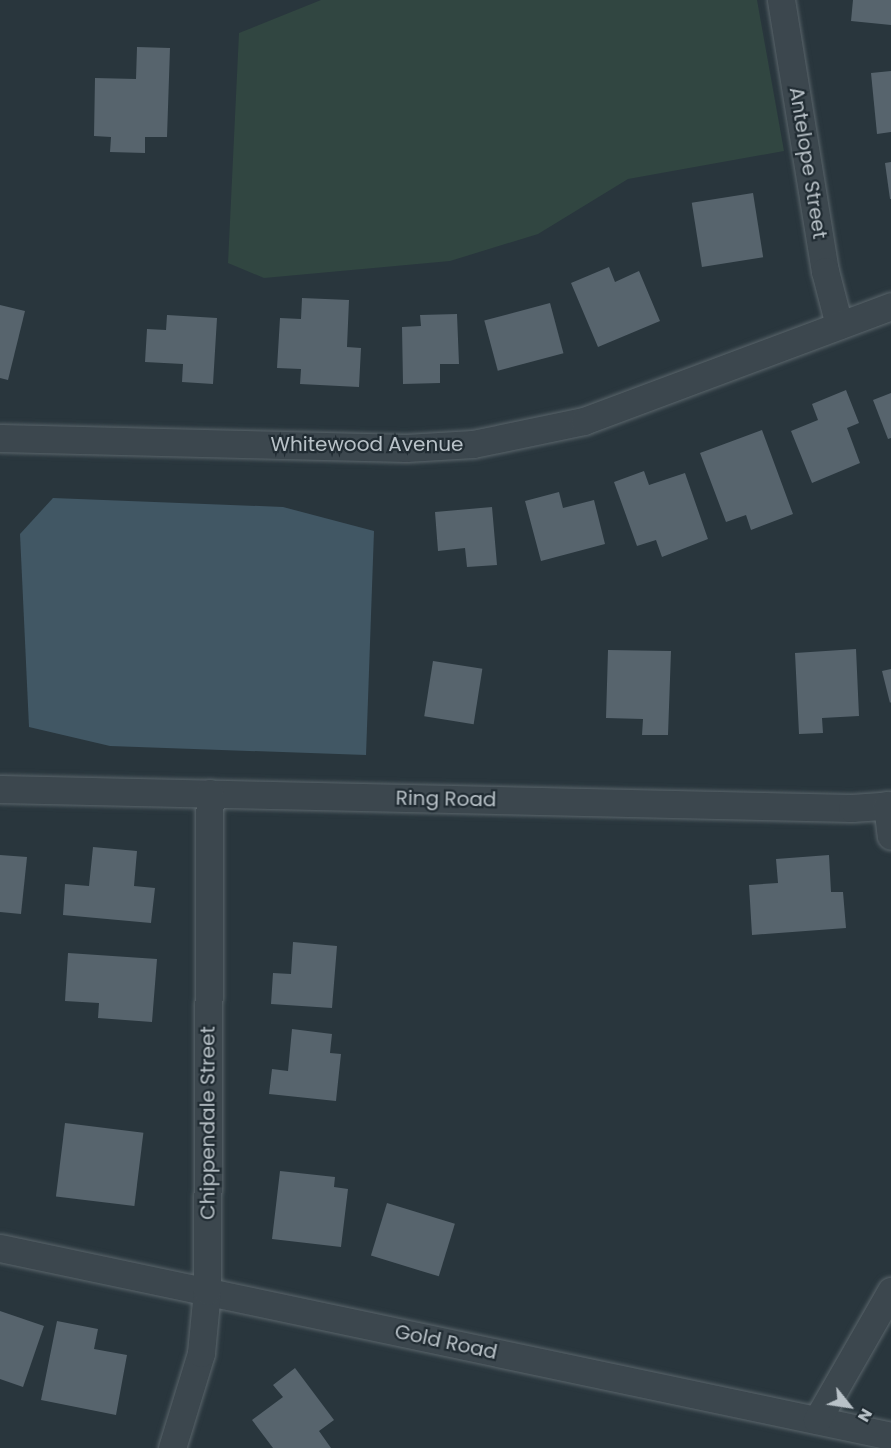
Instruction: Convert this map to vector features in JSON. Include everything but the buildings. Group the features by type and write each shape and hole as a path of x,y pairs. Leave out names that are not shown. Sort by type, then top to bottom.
{"street":[{"name":"Antelope Street","path":"781,0 825,271 839,325"},
{"name":"Whitewood Avenue","path":"0,438 406,448 473,444 584,420 891,306"},
{"name":"Ring Road","path":"0,789 852,808 889,805"},
{"name":"Chippendale Street","path":"172,1448 201,1353 207,1291 210,794"},
{"path":"889,805 891,836"},
{"name":"Gold Road","path":"0,1248 891,1436"},
{"path":"817,1420 891,1291"}],"green space":[{"path":"321,0 757,0 784,151 628,179 538,234 450,261 264,278 228,263 239,33"}],"water":[{"path":"53,498 283,507 374,531 366,755 110,746 29,727 20,534"}]}
